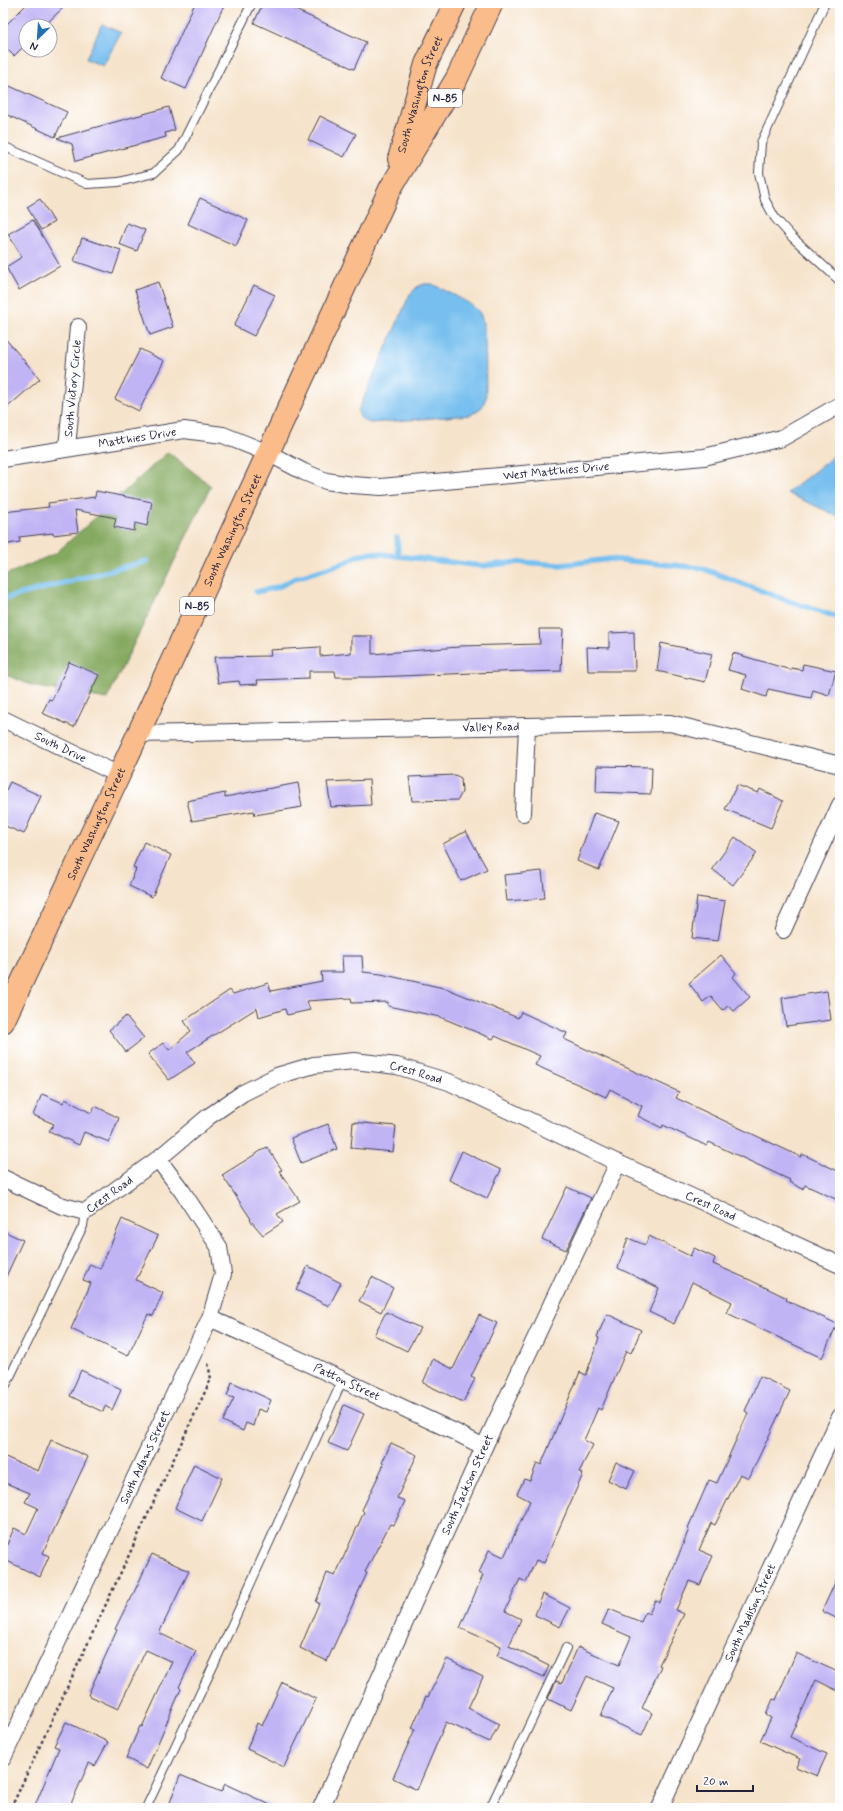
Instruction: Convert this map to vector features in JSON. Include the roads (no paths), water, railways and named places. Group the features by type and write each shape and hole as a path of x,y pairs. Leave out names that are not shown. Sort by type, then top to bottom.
{"main road":[{"name":"South Washington Street","path":"390,189 426,64 455,3"},
{"name":"South Washington Street","path":"3,1022 119,776 390,189 457,78 492,3"}],"street":[{"name":"South Victory Circle","path":"67,448 78,328"},
{"name":"West Matthies Drive","path":"268,453 304,472 326,481 352,485 381,486 704,456 782,438 840,405"},
{"name":"Matthies Drive","path":"3,459 184,430 223,435 268,453"},
{"name":"South Drive","path":"3,719 119,776"},
{"name":"Valley Road","path":"138,734 670,723 840,765"},
{"path":"523,812 527,727"},
{"path":"783,930 840,805"},
{"name":"Crest Road","path":"3,1178 60,1205 85,1212 158,1159 208,1117 243,1093 277,1076 314,1065 354,1061 397,1066 449,1082 618,1163 840,1265"},
{"name":"South Adams Street","path":"3,1758 210,1318 223,1274 219,1247 182,1191 158,1159"},
{"name":"South Jackson Street","path":"321,1808 484,1447 618,1163"},
{"name":"Patton Street","path":"210,1318 343,1379 484,1447"},
{"name":"South Madison Street","path":"660,1808 840,1417"}],"lane":[{"path":"3,146 87,184 119,182 154,173 179,150 198,115 252,3"},
{"path":"825,3 761,144 759,173 765,200 775,218 792,237 840,281"},
{"path":"3,1391 83,1226 85,1212"},
{"path":"146,1808 216,1660 343,1379"},
{"path":"490,1808 566,1648"}],"water":[{"path":"102,24 121,33 103,66 86,59"},
{"path":"424,284 432,284 450,293 476,308 479,312 482,319 485,340 486,398 482,407 471,415 371,423 366,421 361,418 358,411 410,294 417,287"},
{"path":"840,451 840,517 787,493"}],"waterway":[{"path":"397,538 398,556"},
{"path":"256,592 278,587 296,578 347,562 357,556 373,553 482,566 520,562 561,565 610,559 701,568 783,599 840,618"},
{"path":"3,599 147,561"}]}
